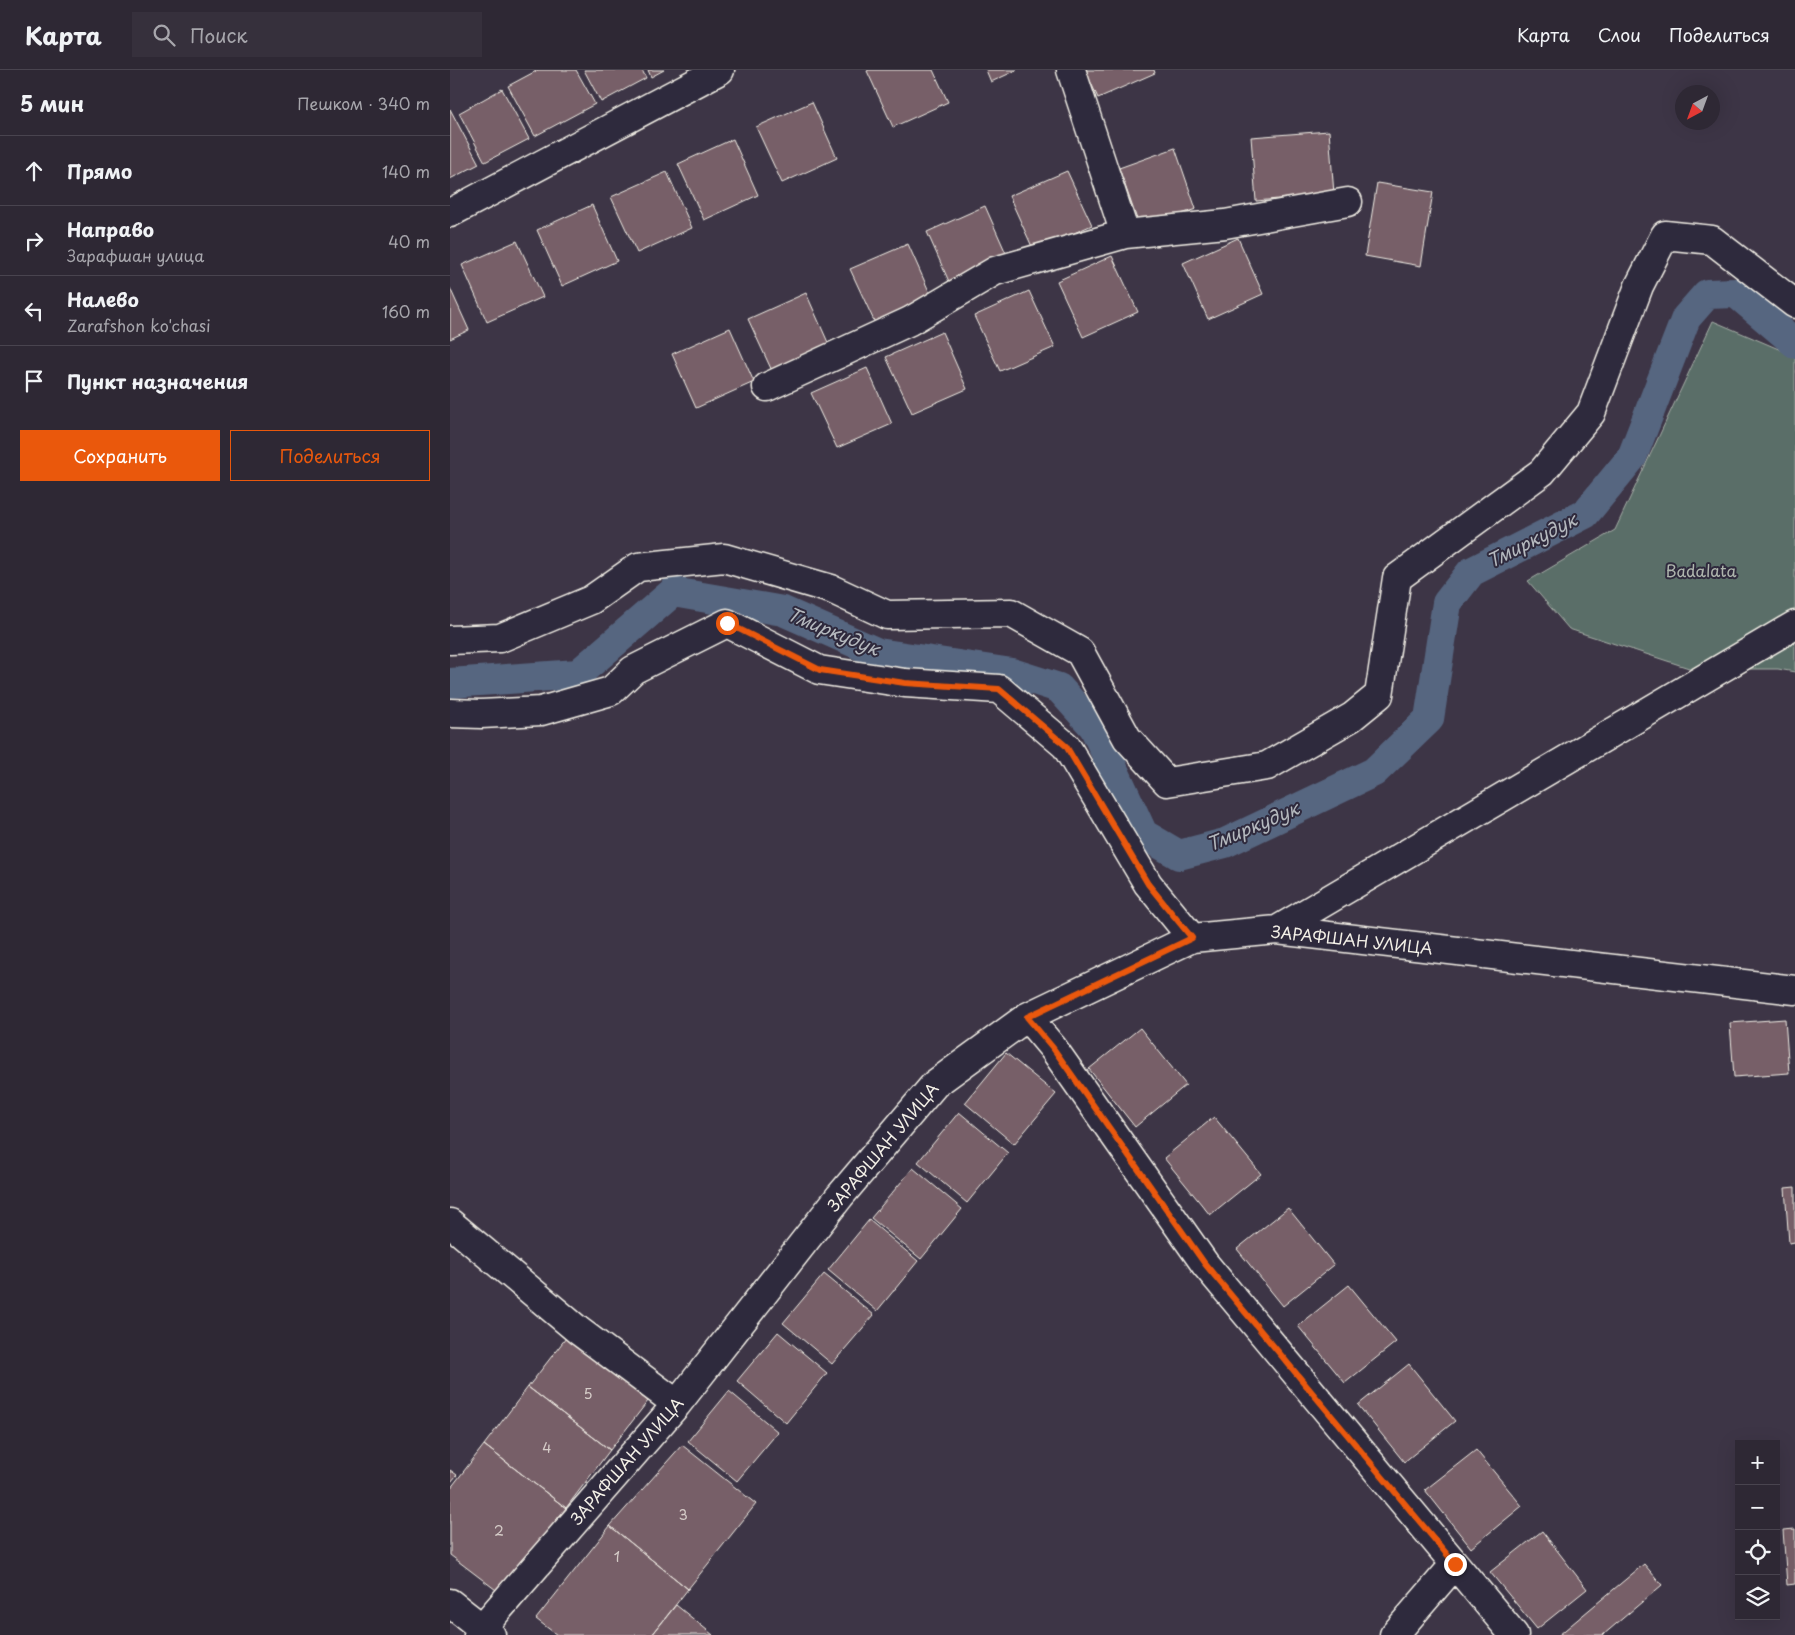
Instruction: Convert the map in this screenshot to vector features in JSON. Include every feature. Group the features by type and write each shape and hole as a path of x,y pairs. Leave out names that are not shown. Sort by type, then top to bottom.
{"street":[{"path":"450,213 720,70"},
{"path":"1071,70 1125,234"},
{"path":"766,387 910,321 995,271 1125,234 1225,224 1348,202"},
{"path":"450,640 500,638 592,600 638,567 724,558 831,589 887,615 1011,613 1080,652 1127,738 1167,782 1267,766 1352,717 1379,695 1398,578 1542,472 1591,413 1639,286 1665,235 1712,240 1795,304"},
{"path":"450,713 481,714 541,711 611,691 633,670 727,623 820,670 905,683 999,689 1066,746 1148,884 1192,938"},
{"path":"1277,930 1795,625"},
{"name":"ЗАРАФШАН УЛИЦА","path":"484,1633 677,1404 840,1196 934,1084 1027,1017 1192,938 1277,930 1795,990"},
{"path":"1027,1017 1053,1048 1205,1264 1514,1635"},
{"path":"450,1223 579,1331 677,1404"},
{"path":"1394,1635 1455,1564"},
{"path":"450,1603 484,1633"}],"green space":[{"name":"Badalata","path":"1713,321 1795,356 1795,672 1778,669 1692,669 1569,629 1528,581 1615,530"}],"building":[{"path":"538,70 576,70 595,104 535,136 508,86"},
{"path":"584,70 642,70 646,78 601,102"},
{"path":"648,70 664,70 651,77"},
{"path":"933,70 948,102 893,127 867,71"},
{"path":"986,70 1017,70 991,82"},
{"path":"1085,70 1154,70 1155,73 1098,98"},
{"path":"502,89 529,139 485,162 459,113"},
{"path":"812,102 837,158 782,183 756,127"},
{"path":"450,109 479,164 450,179"},
{"path":"1329,131 1334,194 1256,201 1251,137"},
{"path":"733,139 758,195 704,220 678,164"},
{"path":"1175,148 1196,209 1140,228 1119,168"},
{"path":"1067,171 1092,225 1034,251 1009,196"},
{"path":"667,172 692,228 637,253 611,197"},
{"path":"1377,183 1433,192 1421,266 1365,256"},
{"path":"592,205 617,261 562,286 537,230"},
{"path":"985,206 1009,260 951,286 927,232"},
{"path":"1238,238 1263,294 1208,319 1183,263"},
{"path":"517,241 543,297 487,322 462,265"},
{"path":"908,244 932,298 875,323 850,269"},
{"path":"1112,256 1138,312 1083,337 1057,281"},
{"path":"450,288 469,330 450,339"},
{"path":"1029,291 1055,347 1000,371 974,316"},
{"path":"806,293 830,347 773,373 748,319"},
{"path":"730,328 754,382 696,408 672,354"},
{"path":"942,332 967,389 912,413 886,357"},
{"path":"867,368 892,424 837,448 811,393"},
{"path":"1785,1019 1789,1073 1734,1077 1730,1023"},
{"path":"1140,1028 1186,1085 1135,1127 1089,1069"},
{"path":"1006,1053 1056,1094 1014,1144 965,1103"},
{"path":"959,1112 1008,1153 967,1203 918,1162"},
{"path":"1214,1117 1261,1174 1210,1215 1164,1158"},
{"path":"913,1168 962,1209 921,1259 871,1218"},
{"path":"1795,1187 1795,1242 1789,1243 1785,1188"},
{"path":"1288,1208 1334,1265 1283,1306 1237,1249"},
{"path":"869,1220 918,1261 877,1311 828,1270"},
{"path":"824,1274 874,1315 832,1364 783,1323"},
{"path":"1349,1285 1396,1342 1345,1383 1298,1326"},
{"path":"778,1332 827,1373 786,1423 737,1381"},
{"path":"566,1338 648,1401 610,1450 528,1387"},
{"path":"1409,1364 1455,1421 1404,1462 1358,1405"},
{"path":"528,1387 610,1450 566,1508 484,1445"},
{"path":"729,1391 778,1432 737,1481 688,1441"},
{"path":"484,1445 566,1508 500,1593 450,1555 450,1489"},
{"path":"682,1445 756,1504 688,1589 610,1526"},
{"path":"1476,1450 1522,1506 1471,1548 1425,1490"},
{"path":"450,1470 457,1475 450,1483"},
{"path":"610,1526 688,1589 652,1635 557,1635 536,1619"},
{"path":"1795,1529 1795,1584 1787,1585 1783,1530"},
{"path":"1542,1531 1587,1589 1537,1629 1490,1572"},
{"path":"1644,1564 1662,1585 1603,1635 1559,1635"},
{"path":"676,1605 713,1635 652,1635"}],"waterway":[{"name":"Тмиркудук","path":"450,683 578,674 673,592 783,611 878,653 1012,673 1059,688 1094,727 1143,834 1179,855 1225,843 1374,772 1429,719 1447,603 1471,572 1585,514 1632,457 1686,318 1707,294 1736,293 1795,343"}],"route":[{"path":"727,623 820,670 905,683 999,689 1066,746 1148,884 1192,938 1027,1017 1053,1048 1205,1264 1455,1564"}]}
